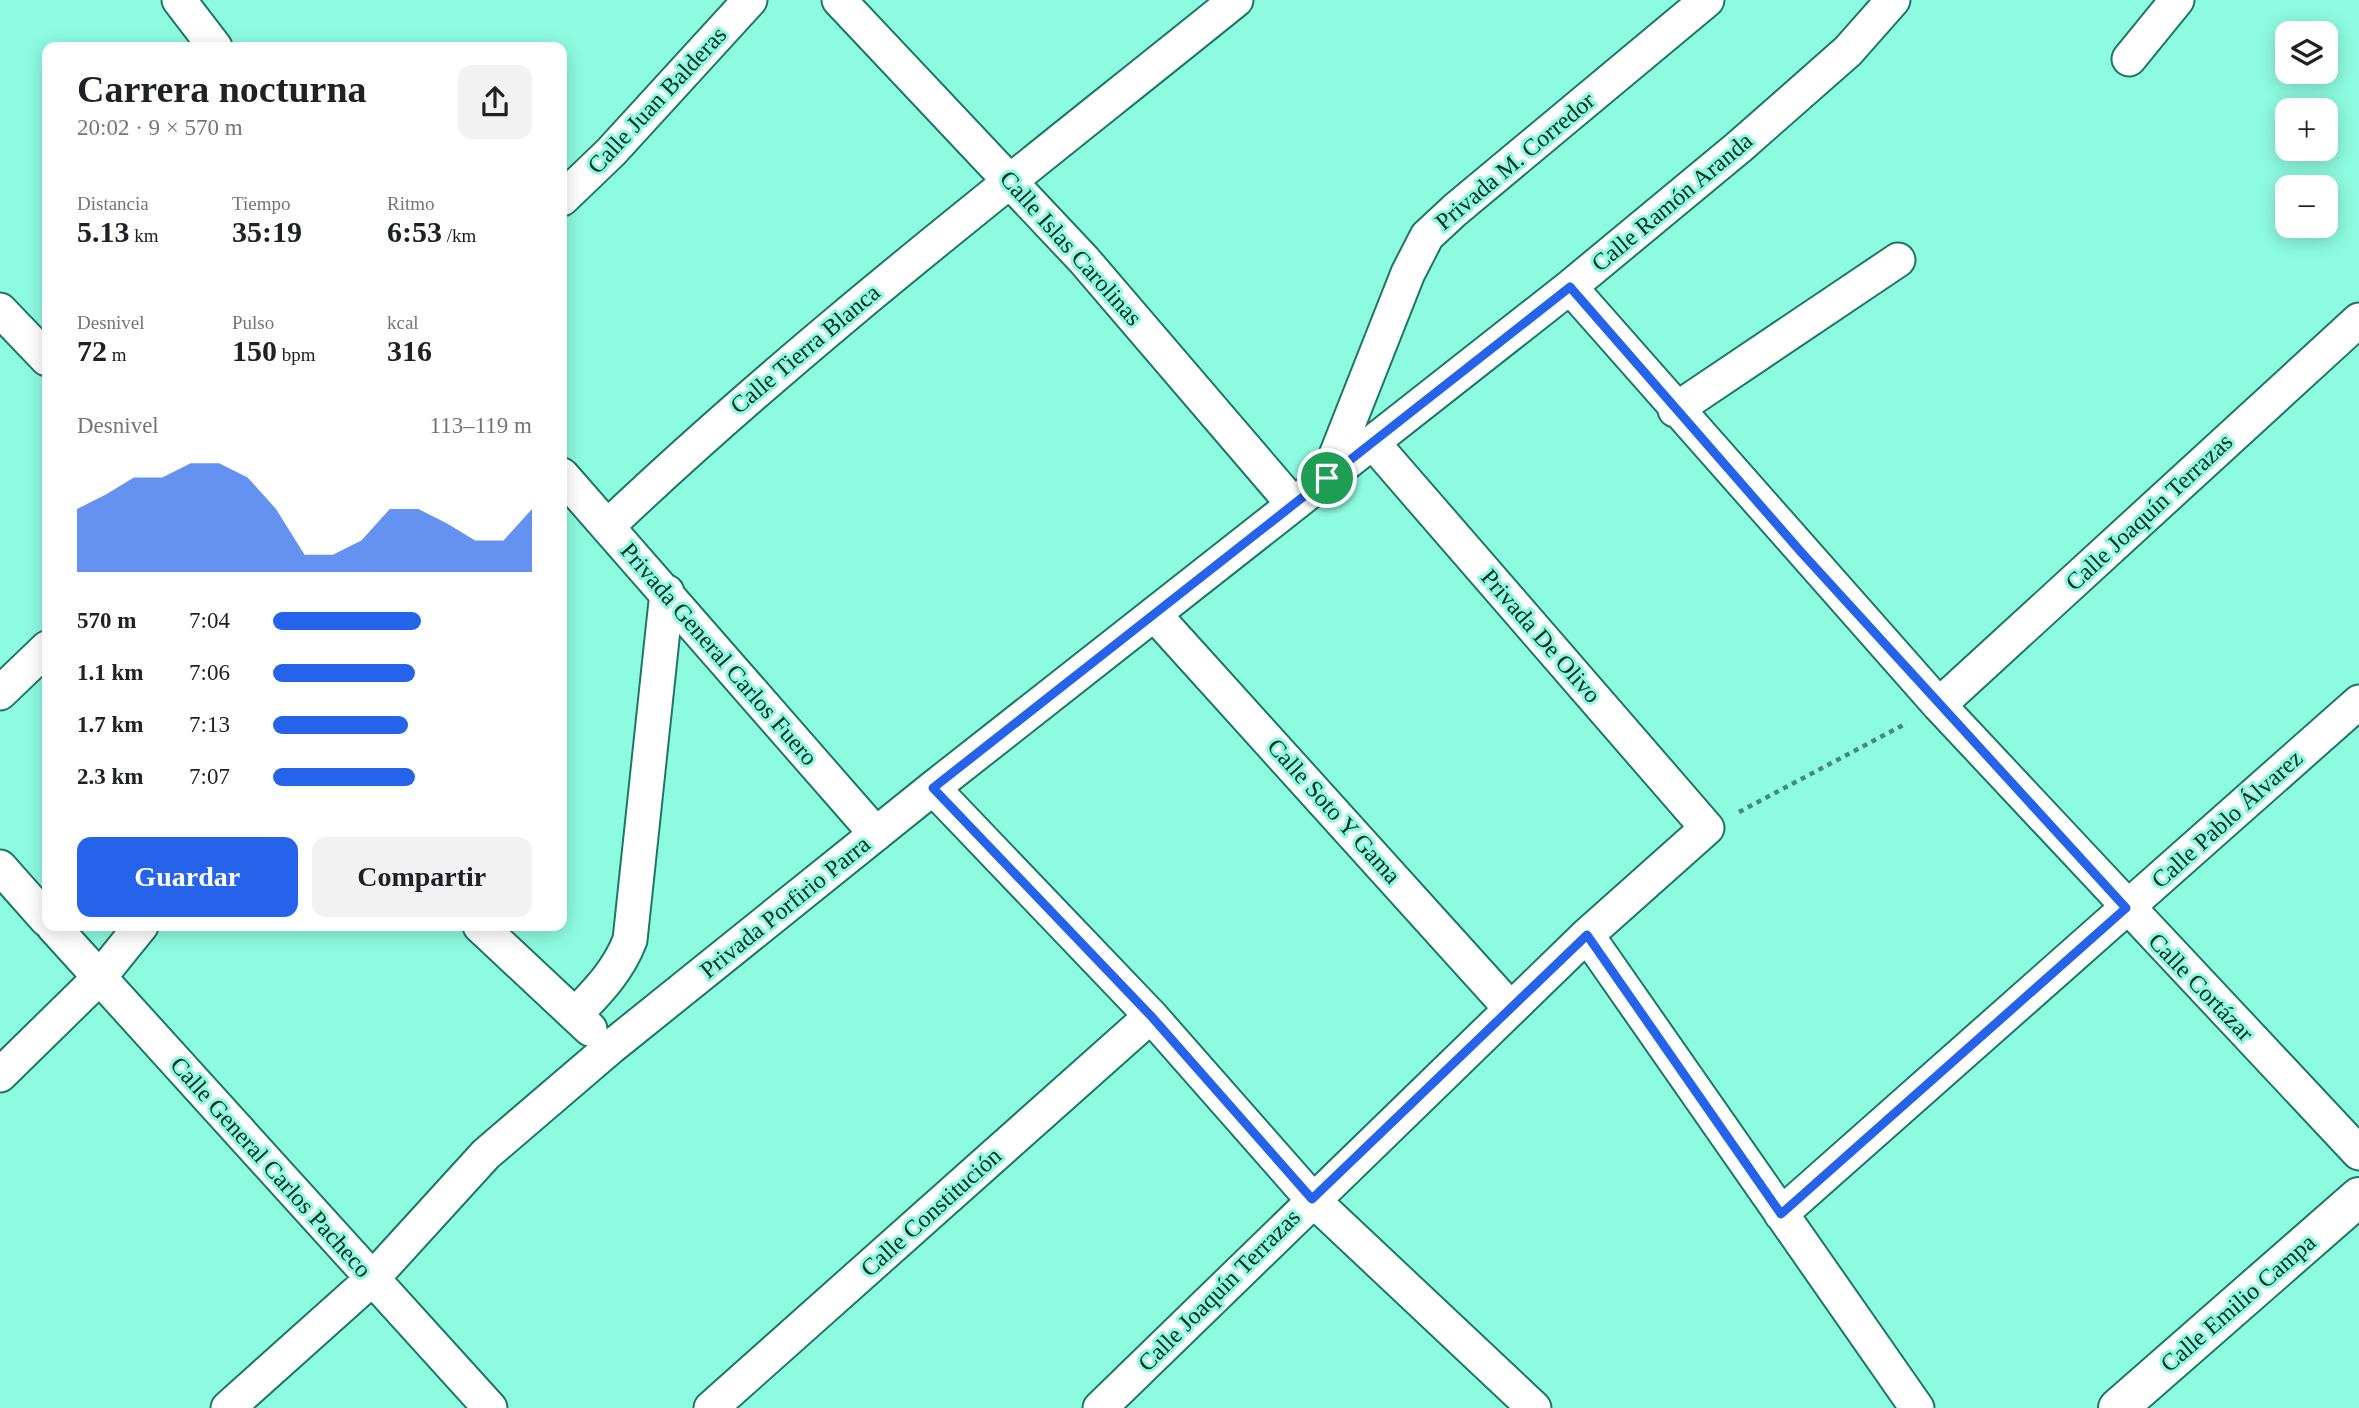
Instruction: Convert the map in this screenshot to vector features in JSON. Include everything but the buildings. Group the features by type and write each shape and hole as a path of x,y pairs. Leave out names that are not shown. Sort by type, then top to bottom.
{"street":[{"path":"179,0 211,42"},
{"name":"Calle Juan Balderas","path":"567,194 611,152 750,0"},
{"name":"Calle Islas Carolinas","path":"839,0 1084,260 1293,505"},
{"path":"1011,181 1236,0"},
{"name":"Privada M. Corredor","path":"1327,478 1408,273 1427,236 1455,209 1707,0"},
{"name":"Calle Ramón Aranda","path":"1374,444 1739,147 1848,51 1893,0"},
{"path":"2129,59 2177,0"},
{"name":"Calle Tierra Blanca","path":"608,526 759,387 1011,181"},
{"path":"1675,410 1898,260"},
{"name":"Calle Cortázar","path":"1570,287 1675,410 1939,705 2126,908 2359,1153"},
{"path":"0,310 42,354"},
{"name":"Calle Joaquín Terrazas","path":"1939,705 2359,320"},
{"name":"Privada Porfirio Parra","path":"228,1408 372,1279 486,1154 611,1047 933,788 1374,444"},
{"name":"Privada De Olivo","path":"1374,444 1707,828"},
{"name":"Privada General Carlos Fuero","path":"567,481 876,834"},
{"path":"575,1015 608,981 622,961 630,940 667,592"},
{"name":"Calle Soto Y Gama","path":"1154,614 1368,847 1511,1009"},
{"path":"0,693 42,653"},
{"name":"Calle Pablo Álvarez","path":"1781,1214 2359,702"},
{"path":"933,788 1151,1016 1312,1199 1535,1408"},
{"name":"Calle Joaquín Terrazas","path":"1100,1408 1312,1199 1587,935 1707,828"},
{"path":"0,867 42,913"},
{"name":"Calle General Carlos Pacheco","path":"57,931 489,1408"},
{"path":"0,1075 99,978 137,931"},
{"path":"485,931 611,1047"},
{"path":"1587,935 1917,1408"},
{"name":"Calle Constitución","path":"711,1408 1151,1016"},
{"name":"Calle Emilio Campa","path":"2118,1408 2359,1197"}],"path":[{"path":"1707,828 1939,705"}],"route":[{"path":"1570,287 1801,552 2126,908 1781,1214 1587,935 1312,1199 1151,1016 933,788 1327,478 1374,444 1477,358 1570,287"}]}
